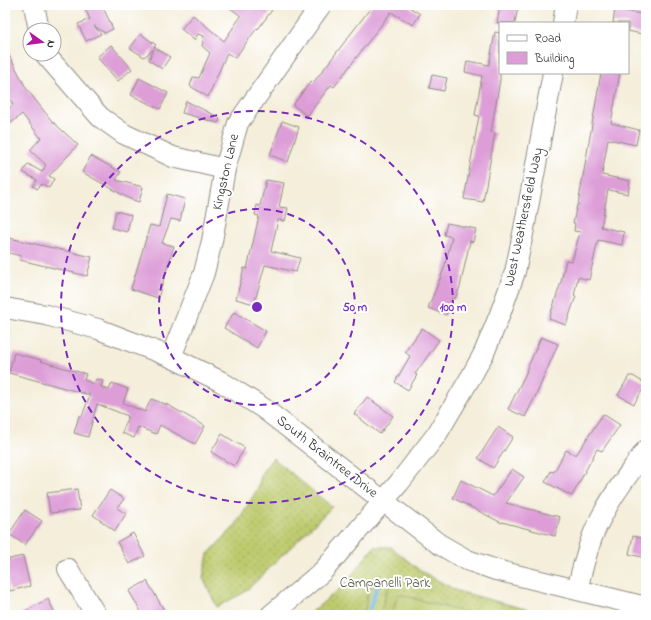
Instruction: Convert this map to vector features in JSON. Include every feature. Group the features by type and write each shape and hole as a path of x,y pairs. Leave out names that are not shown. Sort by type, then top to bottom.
{"street":[{"path":"34,5 37,22"},
{"name":"Kingston Lane","path":"171,357 204,273 212,241 225,169 238,123 321,5"},
{"path":"563,22 566,5"},
{"path":"52,62 100,117 124,134 173,158 225,169"},
{"name":"West Weathersfield Way","path":"271,615 323,570 414,465 437,434 484,353 515,272 553,74"},
{"name":"South Braintree Drive","path":"5,308 46,315 98,329 171,357 220,381 263,408 439,544 467,560 511,575 577,589 639,609"},
{"path":"577,589 596,528 617,490 646,450"},
{"path":"68,569 96,615"}],"green space":[{"path":"273,458 332,507 245,592 217,607 203,578 208,554 235,526 258,488 262,472"},
{"name":"Campanelli Park","path":"374,547 391,547 419,570 457,591 544,615 308,615 343,586"},
{"path":"380,574 389,584 380,615 364,615 368,591 372,581"},
{"path":"398,594 474,615 392,615"}],"building":[{"path":"83,5 102,5 113,29 105,33 94,26 101,34 86,41 78,24 90,19"},
{"path":"226,5 266,5 272,10 235,58 227,53 208,97 190,86 193,77 199,78 210,53 202,46 204,36 198,34 194,40 181,29 193,15 224,41 241,16"},
{"path":"373,5 406,5 420,14 413,25 391,12 334,87 331,85 307,116 293,105 311,81 313,83"},
{"path":"500,5 518,6 515,22 497,23"},
{"path":"615,9 646,15 646,35 629,31 629,22 613,22"},
{"path":"495,32 499,33 500,80 491,132 495,133 483,202 464,199 479,116 475,115 482,76 465,72 467,61 489,65"},
{"path":"141,34 156,45 154,47 170,57 162,69 149,60 154,49 144,57 130,48"},
{"path":"111,45 132,69 118,81 97,57"},
{"path":"5,47 26,88 51,120 78,145 49,176 54,179 49,188 42,184 37,189 33,186 37,180 23,172 28,164 42,172 46,165 30,150 41,138 22,114 5,128 5,111 13,105 5,89"},
{"path":"601,74 620,74 611,123 639,130 636,145 608,139 602,175 630,181 628,194 608,190 601,227 624,232 622,245 598,240 589,280 578,277 574,296 576,296 566,325 549,319 561,282 566,260 572,261 580,232 574,231 575,223 573,223 578,205"},
{"path":"432,75 447,78 444,91 429,88"},
{"path":"139,78 168,93 160,109 131,95"},
{"path":"186,101 220,118 218,123 182,113"},
{"path":"282,121 299,127 288,162 270,155"},
{"path":"91,156 121,172 116,180 143,187 139,202 130,199 82,172"},
{"path":"266,180 284,183 279,207 288,208 285,221 278,220 271,251 300,258 296,272 265,265 254,304 236,299 244,268 247,269 259,216 255,215 257,205 260,206"},
{"path":"167,194 185,199 180,221 171,219 162,243 174,246 158,298 131,289 150,225 159,227"},
{"path":"116,211 131,215 127,232 112,228"},
{"path":"447,223 476,229 473,242 470,241 460,287 455,299 452,298 446,315 428,308 444,269 452,237 444,235"},
{"path":"5,237 92,257 87,276 20,260 21,256 5,252"},
{"path":"234,312 266,331 257,348 224,328"},
{"path":"422,328 439,340 415,374 417,375 408,390 395,382 410,356 405,352"},
{"path":"541,337 558,344 525,417 508,409 527,371"},
{"path":"14,353 86,374 84,380 94,384 96,379 103,381 101,387 109,390 112,383 128,389 123,403 145,412 151,399 168,405 205,426 195,444 160,425 156,434 138,427 134,438 122,433 128,416 97,404 88,437 74,433 79,416 82,416 90,395 9,373"},
{"path":"629,376 633,376 646,384 634,404 618,395"},
{"path":"367,397 393,416 380,434 354,414"},
{"path":"603,414 620,425 602,451 597,449 572,496 545,482 551,471 554,472 566,450 576,455"},
{"path":"498,427 513,437 493,468 478,458"},
{"path":"222,434 245,448 234,466 211,452"},
{"path":"512,469 524,477 506,503 560,517 555,536 502,523 453,498 461,480 493,496"},
{"path":"77,489 80,510 50,513 47,493"},
{"path":"110,490 124,499 117,508 126,514 115,531 93,515"},
{"path":"25,510 42,521 25,545 9,534"},
{"path":"133,533 145,556 129,564 117,542"},
{"path":"633,536 646,539 646,558 629,554"},
{"path":"23,556 30,586 10,591 5,570 5,560"},
{"path":"147,581 167,615 143,615 129,591"},
{"path":"48,599 56,615 18,615"}],"waterway":[{"path":"369,615 371,604 379,582"}]}
